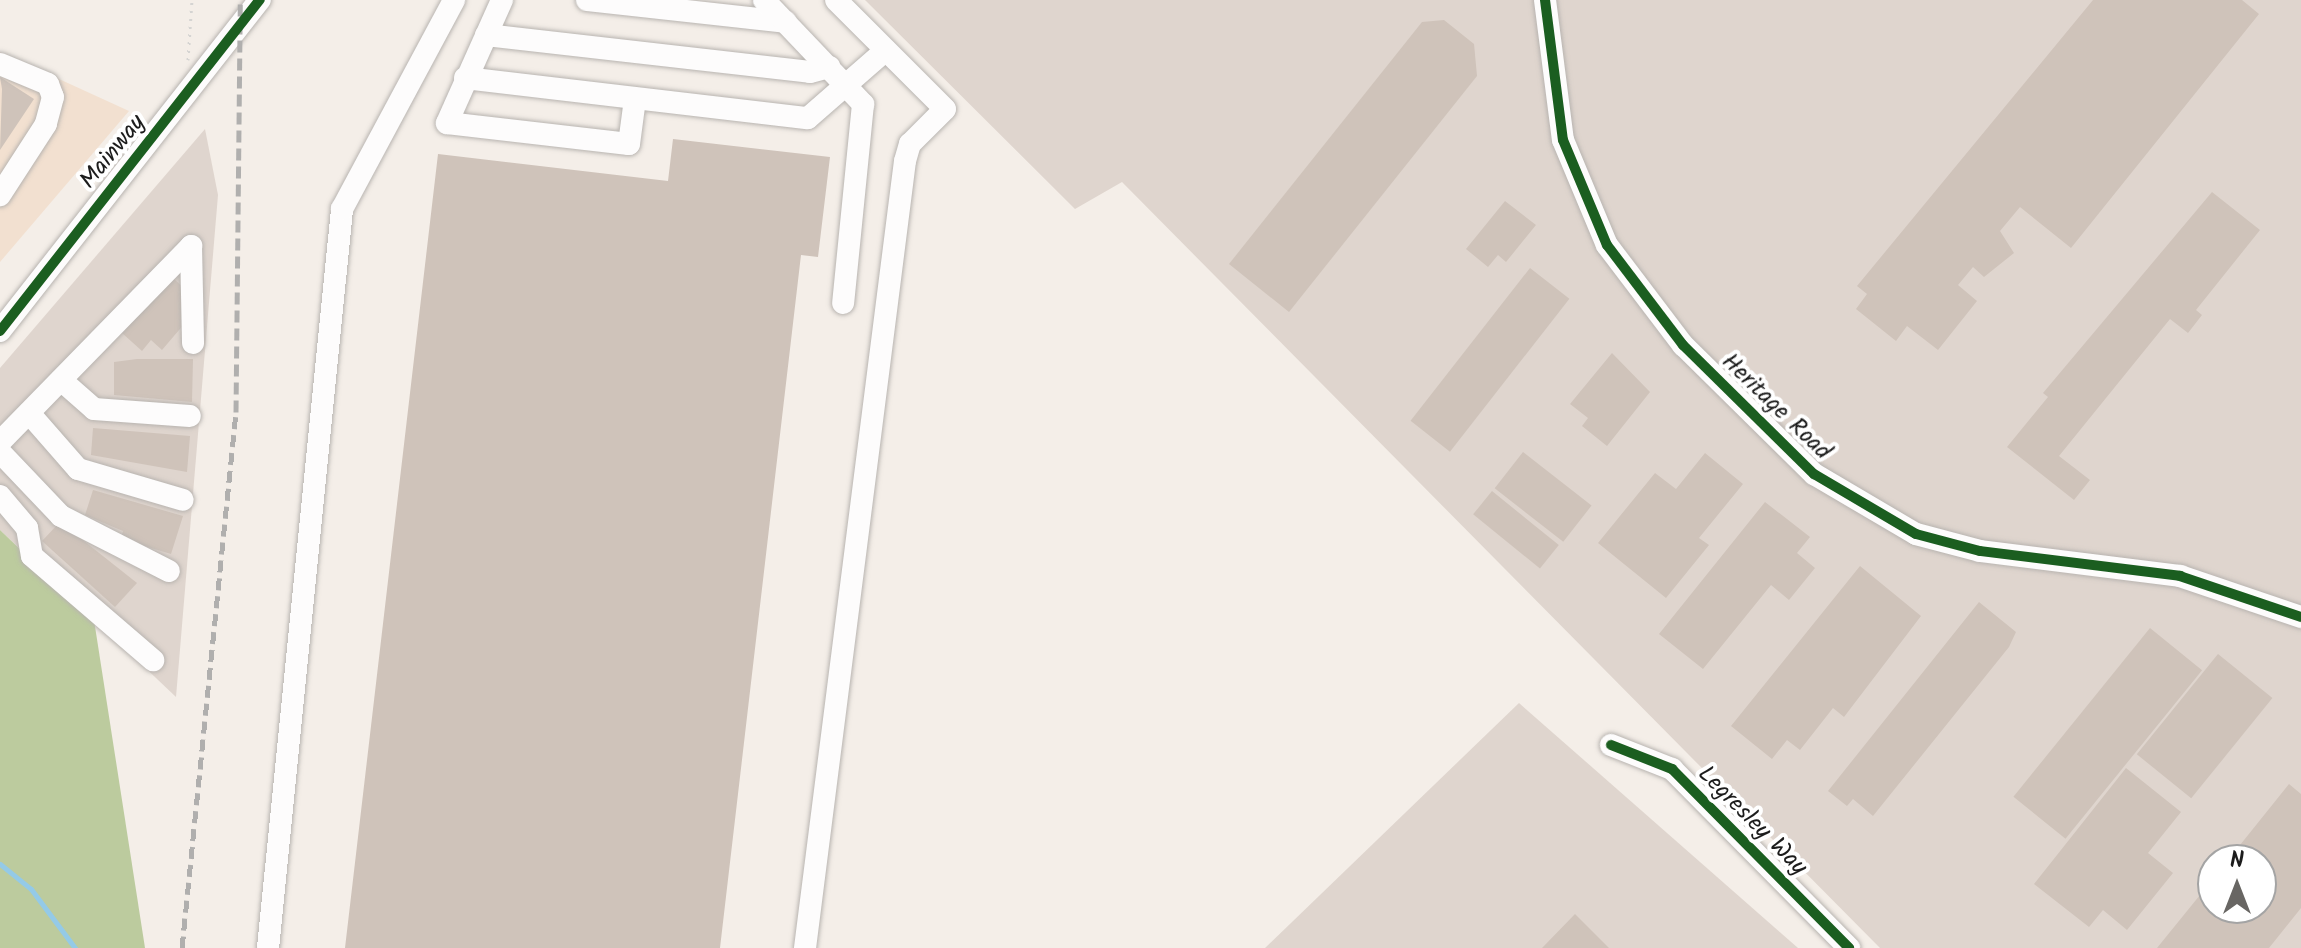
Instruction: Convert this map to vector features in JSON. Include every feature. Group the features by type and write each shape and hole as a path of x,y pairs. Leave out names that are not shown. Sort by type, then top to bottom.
{"street":[{"name":"Mainway","path":"0,331 260,0"},
{"path":"268,948 342,209 454,0"},
{"path":"502,0 447,123 629,144 635,99"},
{"path":"587,0 786,22"},
{"path":"764,0 863,104 843,303"},
{"path":"805,948 905,161 910,144 945,109 836,0"},
{"name":"Heritage Road","path":"1545,0 1563,140 1607,245 1683,345 1814,474 1916,534 1980,551 2180,576 2301,617"},
{"path":"486,35 810,72 829,67"},
{"path":"465,78 808,118 848,87 886,50"},
{"path":"0,64 48,84 53,97 46,124 0,195"},
{"path":"0,442 191,246 193,343"},
{"path":"61,380 94,409 190,416"},
{"path":"29,413 78,469 183,500"},
{"path":"0,452 61,516 169,571"},
{"path":"0,496 27,528 32,556 153,660"},
{"name":"Legresley Way","path":"1611,745 1672,769 1849,948"}],"path":[{"path":"189,89 192,0"}],"shaded area":[{"path":"865,0 2301,0 2301,948 1880,948 1122,182 1075,209"},
{"path":"0,52 129,111 0,262"},
{"path":"205,129 218,195 176,697 0,530 0,368"},
{"path":"1519,703 1798,948 1265,948"}],"green space":[{"path":"0,530 94,620 145,948 0,948"}],"building":[{"path":"2093,0 2242,0 2259,14 2071,248 2020,207 2000,231 2014,253 1984,277 1973,267 1958,285 1977,301 1938,350 1907,326 1896,341 1856,309 1867,294 1857,286"},
{"path":"1444,20 1474,44 1477,76 1289,312 1229,264 1422,22"},
{"path":"0,77 34,99 0,150 2,89"},
{"path":"673,139 830,157 818,257 801,255 720,948 345,948 438,154 668,181"},
{"path":"2212,192 2260,230 2196,310 2202,315 2188,333 2170,319 2059,456 2090,480 2074,500 2007,447 2048,397 2043,393"},
{"path":"1505,201 1536,225 1506,262 1498,255 1488,267 1466,249"},
{"path":"1530,268 1569,299 1450,452 1411,421"},
{"path":"172,277 191,295 191,316 162,350 151,340 142,351 122,333"},
{"path":"1612,353 1650,392 1607,446 1582,426 1588,418 1570,404"},
{"path":"193,359 192,402 114,395 114,362"},
{"path":"93,428 190,436 187,472 91,455"},
{"path":"1523,452 1592,506 1563,542 1495,488"},
{"path":"1705,453 1743,484 1699,538 1709,545 1666,598 1598,543 1655,473 1676,489"},
{"path":"93,490 183,516 171,554 121,539 123,531 85,515"},
{"path":"1492,491 1559,545 1540,568 1473,514"},
{"path":"1765,502 1810,537 1797,553 1815,568 1789,600 1771,585 1703,669 1659,634"},
{"path":"60,522 137,583 115,607 42,541"},
{"path":"1860,566 1921,616 1844,717 1833,708 1800,750 1787,740 1772,759 1731,726"},
{"path":"1979,602 2016,632 2009,647 1873,816 1853,799 1847,806 1828,791"},
{"path":"2150,628 2202,670 2066,839 2013,797"},
{"path":"2218,654 2272,698 2191,798 2137,754"},
{"path":"2126,768 2181,812 2148,853 2173,873 2127,930 2103,910 2089,927 2034,884"},
{"path":"2289,784 2301,794 2301,908 2269,948 2157,948 2197,899 2197,924 2277,924 2277,844 2241,844"},
{"path":"1575,914 1609,948 1542,948"}],"waterway":[{"path":"0,864 31,889 75,948"}],"railway":[{"path":"182,948 236,412 240,0"}],"cycle path":[{"path":"0,331 260,0"},
{"path":"1545,0 1563,140 1607,245 1683,345 1814,474 1916,534 1980,551 2180,576 2301,617"},
{"path":"1611,745 1672,769 1849,948"}]}
